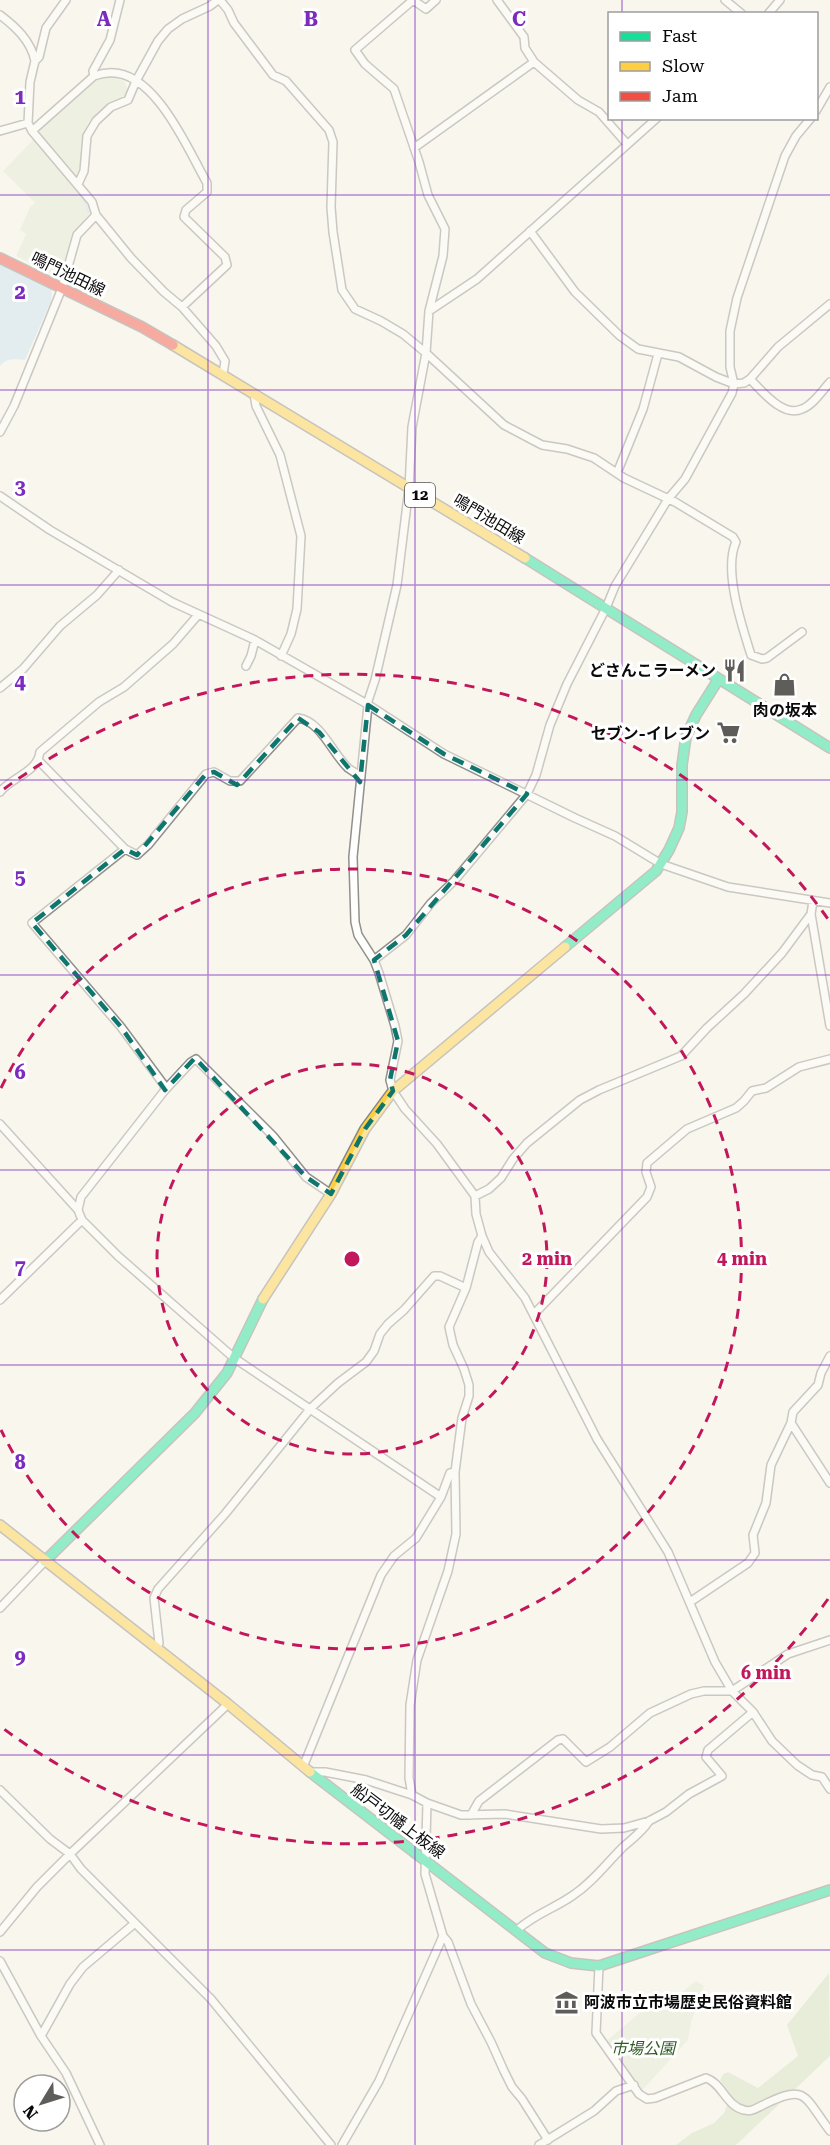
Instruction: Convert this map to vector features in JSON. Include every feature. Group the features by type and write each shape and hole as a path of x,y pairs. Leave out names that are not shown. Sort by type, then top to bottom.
{"main road":[{"name":"鳴門池田線","path":"0,258 142,327 223,374 830,748"},
{"path":"45,1561 195,1413 217,1388 267,1292 331,1194 365,1129 393,1091 649,878 661,864 678,832 682,812 682,765 686,738 694,718 718,680"},
{"name":"船戸切幡上板線","path":"0,1525 228,1704 306,1770 558,1960 579,1965 599,1966 830,1890"}],"street":[{"path":"35,61 39,57 46,28 66,0"},
{"path":"94,76 93,70 110,40 120,0"},
{"path":"78,184 84,171 87,136 96,121 111,107 128,100 158,41 168,29 219,0 273,75 286,81 329,130 333,142 332,215 342,290 355,309 403,334 504,425 542,445 567,449 594,458 734,537 736,542 732,550 735,600 752,655 762,659 767,658 802,632"},
{"path":"436,0 426,9 413,0 355,50 364,64 393,89 428,195 445,229 442,256 429,311 426,353 412,427 409,488 397,585 368,704 353,857 358,935 374,960 395,1026 398,1041 390,1080 393,1091 405,1109 437,1144 475,1197 476,1214 489,1252 525,1298 597,1439 668,1552 715,1662 732,1690 753,1712 772,1741 797,1765 812,1775 822,1777 830,1789"},
{"path":"498,0 524,37 525,48 534,62 578,100 599,112 627,144"},
{"path":"724,0 739,12"},
{"path":"770,12 780,0"},
{"path":"0,15 13,25 33,48 35,61 30,82 28,123 92,202 96,215 131,258 182,307 216,346 225,361 223,374"},
{"path":"414,148 534,62"},
{"path":"33,131 94,76 109,72 136,81 147,88 164,109 207,183 207,192 186,210 184,217 225,257 227,265 182,307"},
{"path":"818,108 830,87"},
{"path":"818,94 824,98"},
{"path":"429,311 477,279 655,120"},
{"path":"374,960 406,936 430,903 454,881 527,794 536,775 550,724 615,586 668,499 685,479 732,393 734,384 730,367 730,331 737,298 785,156 796,136 809,120"},
{"path":"0,131 28,123"},
{"path":"0,432 14,406 62,288 77,235 96,215"},
{"path":"530,231 575,292 620,336 638,349 679,357 734,384 744,383 750,379 778,347 830,304"},
{"path":"617,473 643,409 658,354"},
{"path":"750,379 786,410 800,411 809,405 830,382"},
{"path":"254,394 256,406 280,455 301,536 297,609 291,633 281,656"},
{"path":"0,496 50,530 198,615 255,640 368,704 444,754 615,836 661,864 728,886 813,901 829,901"},
{"path":"0,688 23,669 60,626 97,595 119,570"},
{"path":"0,792 7,783 27,773 39,761 40,752 99,702 124,687 173,644 198,615"},
{"path":"246,666 255,640"},
{"path":"39,761 125,849 137,855 206,774 214,772 230,782 240,781 298,718 305,719 312,725 348,768 360,776"},
{"path":"125,849 32,923 121,1027 164,1085 165,1090"},
{"path":"813,901 811,914 830,1026"},
{"path":"475,1197 489,1190 501,1178 527,1143 580,1100 681,1056 782,953 811,914"},
{"path":"78,1210 81,1197 165,1090 196,1059 273,1136 306,1177 331,1194"},
{"path":"534,1314 646,1197 651,1187 646,1172 647,1163 670,1143 687,1129 736,1108 752,1090 766,1088 799,1067 830,1059"},
{"path":"0,1124 78,1210 82,1220 118,1256 234,1358 441,1497"},
{"path":"0,1300 82,1220"},
{"path":"412,1795 408,1778 410,1705 417,1660 448,1571 456,1534 455,1472 462,1418 469,1396 469,1385 453,1345 449,1327 466,1288 478,1242 482,1236"},
{"path":"157,1649 159,1643 154,1598 158,1589 225,1514 311,1408 366,1362 374,1351 380,1334 434,1276 466,1288"},
{"path":"690,1602 748,1563 755,1553 753,1535 766,1503 771,1466 791,1423 793,1412 818,1385 821,1373 830,1356"},
{"path":"791,1423 830,1483"},
{"path":"455,1472 450,1473 441,1497 416,1538 394,1556 381,1575 306,1770 366,1780 412,1795 461,1815 505,1814 601,1829 624,1828 649,1821 666,1812 688,1794 722,1776 706,1757 708,1750 753,1712"},
{"path":"0,1608 45,1561"},
{"path":"471,1815 479,1801 558,1740 563,1739 586,1762 615,1743 650,1713 691,1694 732,1690 788,1654 830,1640"},
{"path":"0,1932 37,1887 70,1854 228,1704"},
{"path":"0,1790 50,1839 70,1854 81,1869 211,1999 330,2145"},
{"path":"427,1803 424,1874 442,1936 448,1942 471,2004 512,2087 550,2139 557,2145"},
{"path":"517,1930 544,1910 570,1898 581,1890 649,1821"},
{"path":"40,2036 83,1966 135,1923"},
{"path":"342,2145 379,2081 442,1936"},
{"path":"0,1961 40,2036 66,2073 100,2145"},
{"path":"599,1966 596,2033 639,2094 647,2099 654,2098 706,2078 714,2080 728,2100 740,2110 750,2111 782,2095 795,2092 804,2097 830,2131"},
{"path":"539,2145 594,2111 616,2091 634,2085"}],"highlighted area":[{"path":"368,705 444,754 527,794 406,935 374,960 398,1041 390,1080 393,1091 365,1129 331,1194 306,1177 195,1058 165,1090 121,1027 32,923 125,849 137,855 206,774 214,772 237,785 298,718 319,732 360,782"}],"green space":[{"path":"110,76 124,81 128,91 124,96 109,103 88,123 83,135 80,167 73,184 91,211 73,235 71,252 60,277 16,256 26,234 20,230 30,207 35,203 3,171 32,141 40,129 99,79"},
{"path":"829,1973 830,2056 736,2145 676,2145 692,2133 714,2123 724,2113 731,2095 720,2080 723,2074 728,2072 758,2088 798,2056 787,2025"},
{"name":"市場公園","path":"696,1981 704,1986 692,2019 688,2040 639,2094 603,2044 642,2011 662,2008"}],"water":[{"path":"0,264 52,289 51,301 25,360 8,360 0,366"}],"waterway":[{"path":"0,20 23,42"},
{"path":"33,138 74,186 86,205 88,213"}],"traffic: fast":[{"path":"525,558 830,748"},
{"path":"565,947 656,871 669,850 679,828 682,812 682,765 686,737 696,715 718,680"},
{"path":"45,1561 195,1413 227,1373 263,1299"},
{"path":"310,1772 545,1953 571,1963 599,1966 830,1890"}],"traffic: slow":[{"path":"173,345 525,558"},
{"path":"263,1299 331,1194 365,1129 393,1091 565,947"},
{"path":"0,1525 228,1704 310,1772"}],"traffic: jam":[{"path":"0,258 142,327 173,345"}],"place":[{"name":"どさんこラーメン","path":"734,670"},
{"name":"肉の坂本","path":"785,685"},
{"name":"セブン-イレブン","path":"728,733"},
{"name":"阿波市立市場歴史民俗資料館","path":"566,2002"}]}
